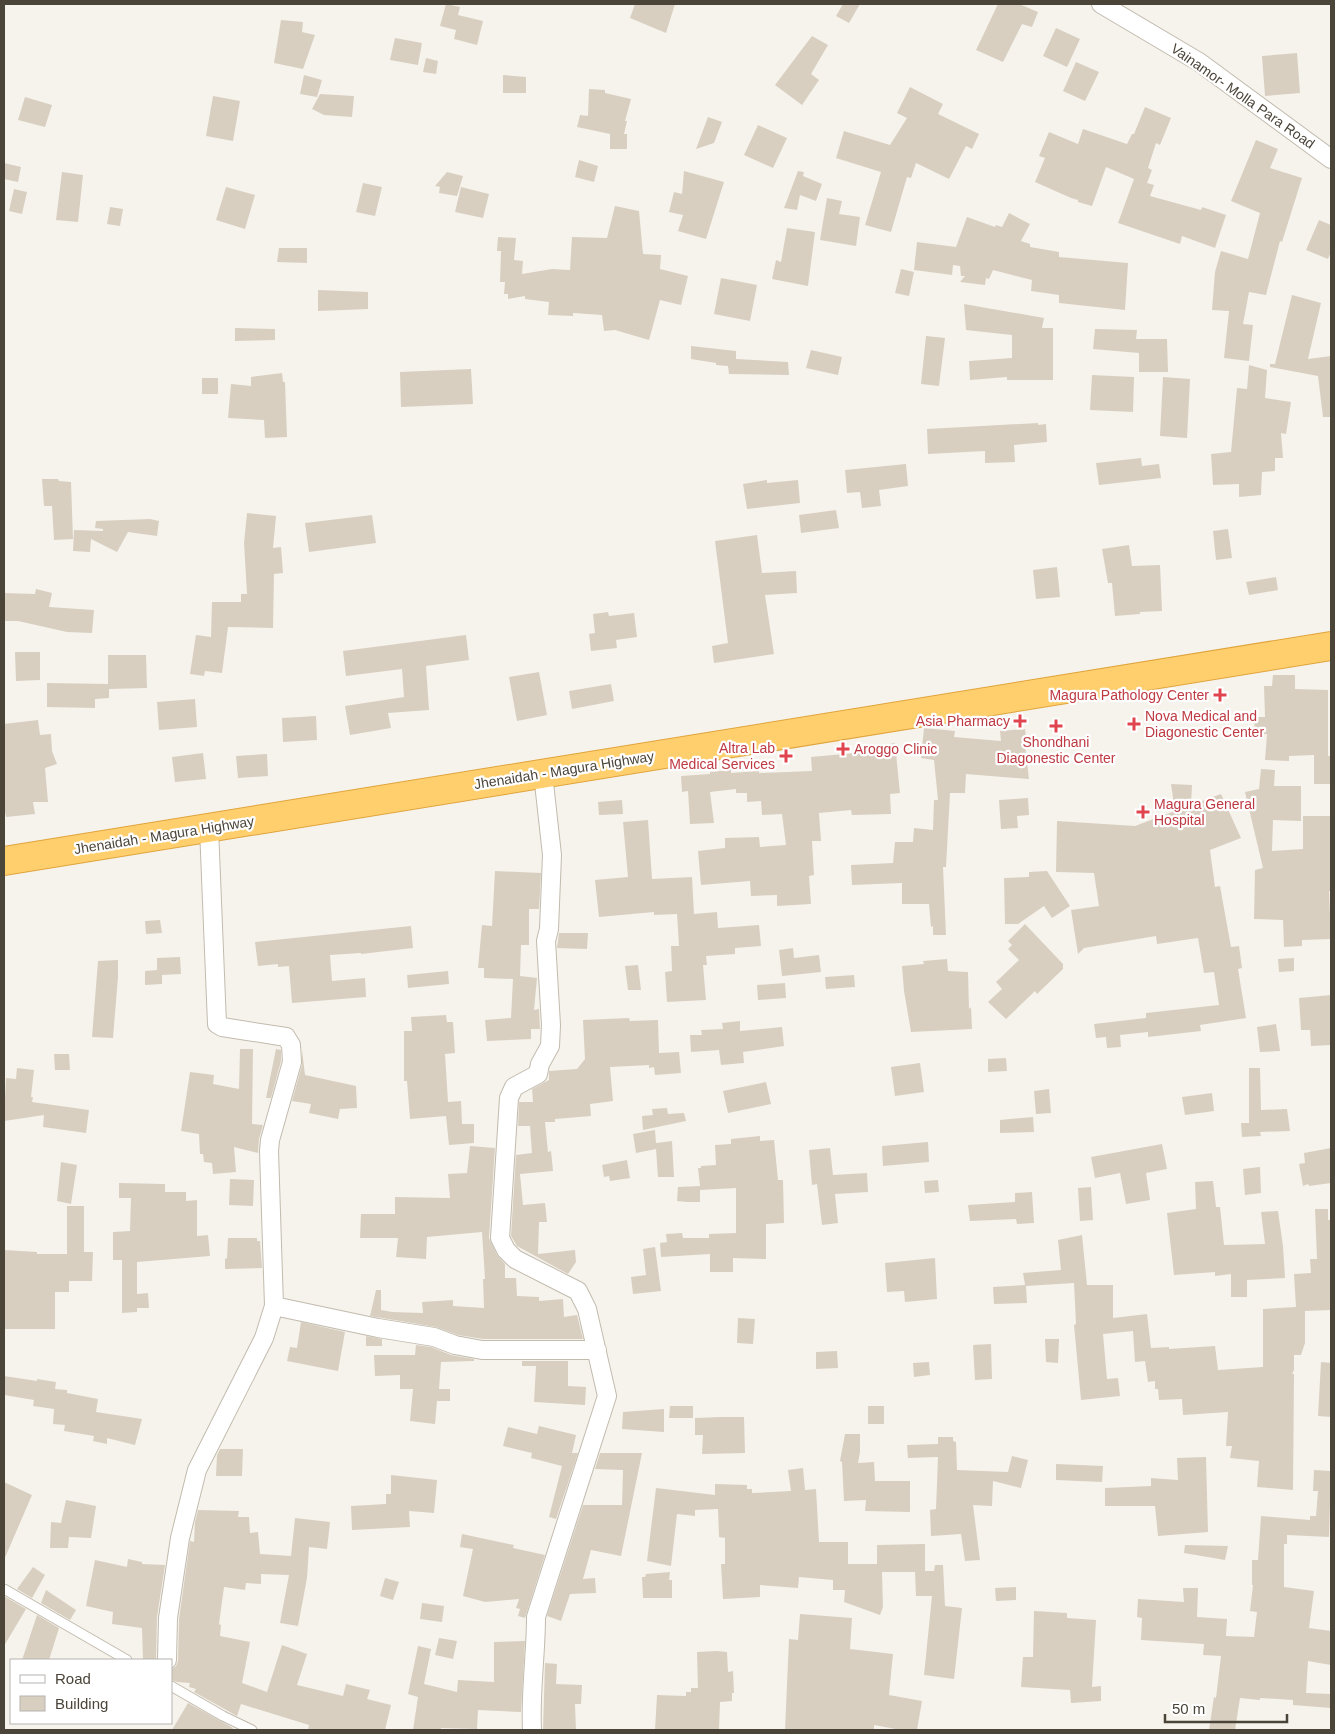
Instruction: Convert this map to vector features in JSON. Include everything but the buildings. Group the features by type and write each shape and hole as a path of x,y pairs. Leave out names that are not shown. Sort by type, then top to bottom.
{"highway":[{"name":"Jhenaidah - Magura Highway","path":"4,861 1331,646"}],"street":[{"name":"Vainamor- Molla Para Road","path":"1101,4 1199,62 1331,159"},
{"path":"532,1730 531,1710 536,1651 536,1617 607,1396 598,1350 587,1309 578,1291 515,1259 506,1250 500,1238 509,1098 514,1087 538,1074 540,1064 550,1046 551,1025 546,941 549,929 552,855 543,774"},
{"path":"167,1659 168,1618 180,1538 197,1470 264,1338 274,1306 269,1151 270,1140 292,1062 291,1045 286,1037 222,1027 217,1024 209,828"},
{"path":"274,1306 378,1328 434,1337 482,1350 598,1350"}],"lane":[{"path":"4,1589 125,1659"},
{"path":"172,1687 223,1716 252,1730"}],"place":[{"name":"Magura Pathology Center","path":"1220,695"},
{"name":"Asia Pharmacy","path":"1020,721"},
{"name":"Nova Medical and Diagonestic Center","path":"1134,724"},
{"name":"Shondhani Diagonestic Center","path":"1056,726"},
{"name":"Aroggo Clinic","path":"843,749"},
{"name":"Altra Lab Medical Services","path":"786,756"},
{"name":"Magura General Hospital","path":"1143,812"}]}
